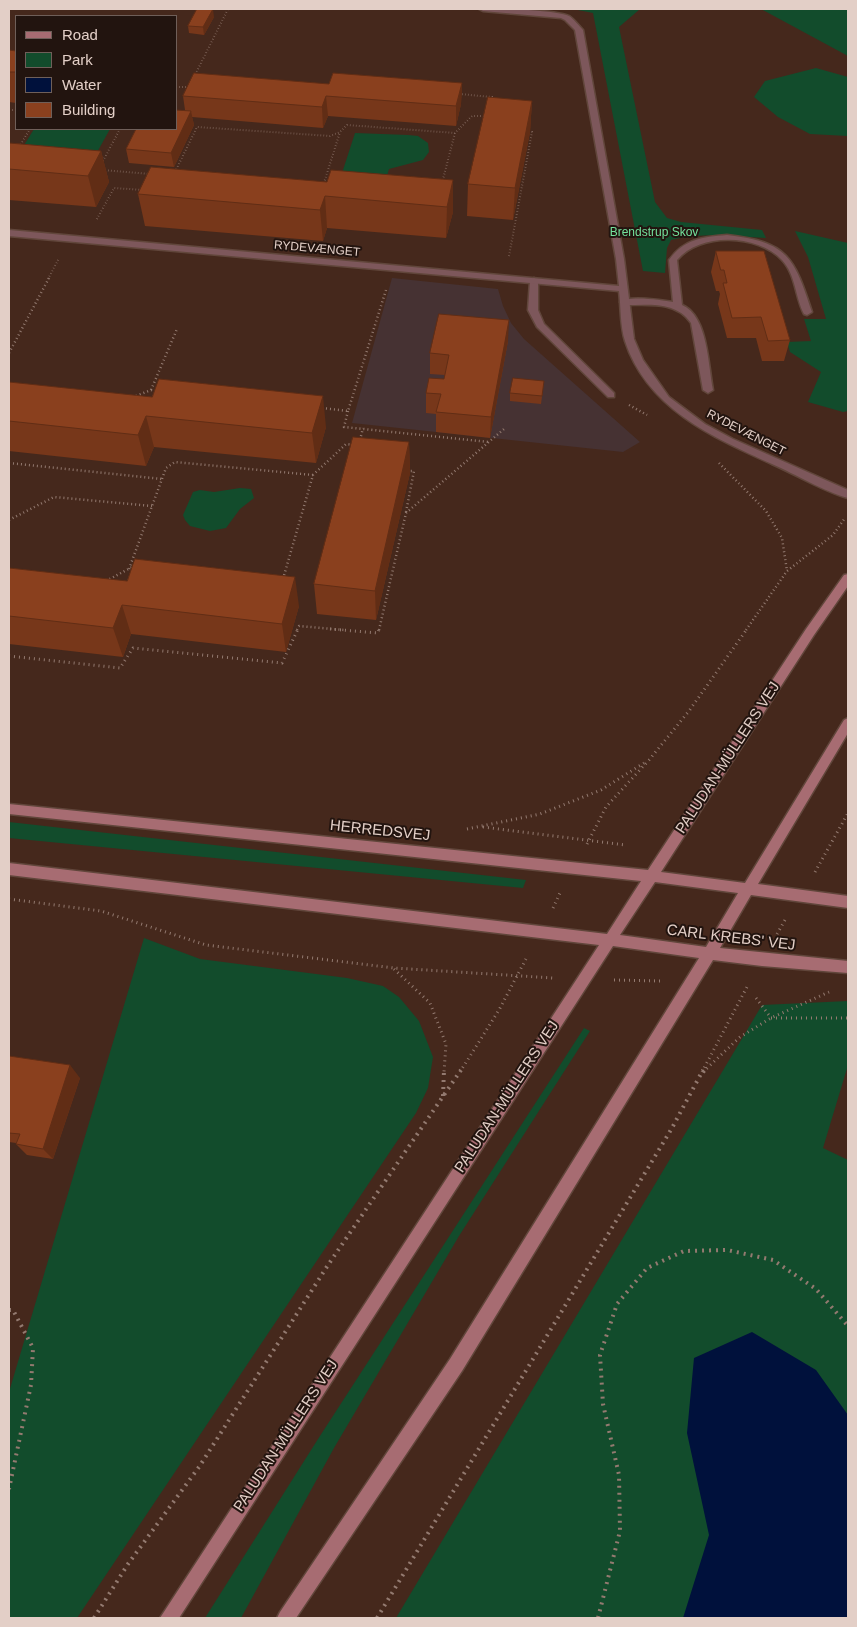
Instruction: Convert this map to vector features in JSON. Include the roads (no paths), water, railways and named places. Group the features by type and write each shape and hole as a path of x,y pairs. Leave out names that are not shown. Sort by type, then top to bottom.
{"street":[{"name":"RYDEVÆNGET","path":"483,9 561,16 568,18 579,30 620,259 629,339 638,360 651,380 677,408 701,426 729,441 848,494"},
{"name":"RYDEVÆNGET","path":"9,234 623,289"},
{"path":"678,305 673,260 676,254 686,246 704,240 724,238 776,250 785,258 795,273 807,312"},
{"path":"534,281 533,310 540,325 611,395"},
{"path":"625,302 678,305 686,309 696,323 708,390"},
{"name":"PALUDAN-MÜLLERS VEJ","path":"169,1618 810,632 848,578"},
{"path":"286,1618 456,1365 692,982 848,723"},
{"name":"HERREDSVEJ","path":"9,809 652,876 748,888"},
{"path":"9,869 610,940"},
{"path":"748,888 848,902"},
{"name":"CARL KREBS' VEJ","path":"610,940 762,960 848,967"}],"water":[{"path":"752,1332 816,1370 848,1415 848,1616 846,1618 683,1618 709,1535 687,1433 694,1358"}],"park label":[{"name":"Brendstrup Skov","path":"654,233"}]}
